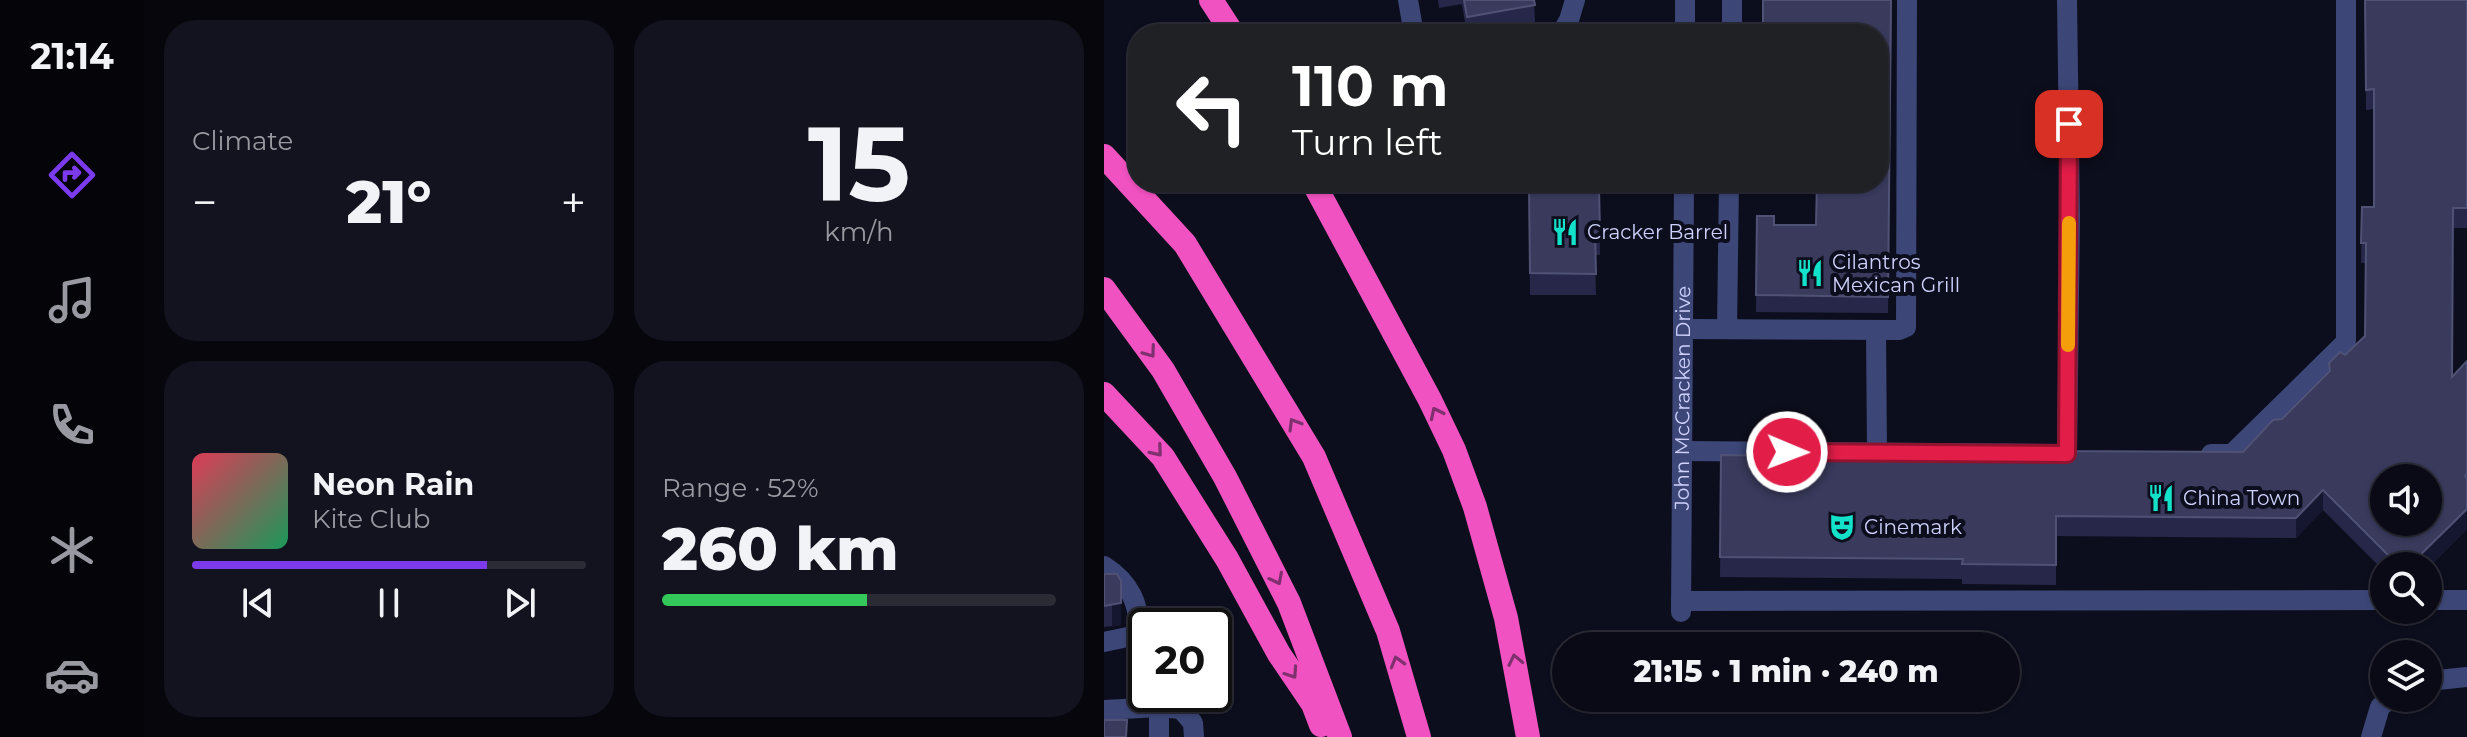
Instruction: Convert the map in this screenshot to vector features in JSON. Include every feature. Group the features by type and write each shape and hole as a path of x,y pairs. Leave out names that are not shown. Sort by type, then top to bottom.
{"highway":[{"path":"1104,156 1128,182"},
{"path":"1137,192 1185,244 1314,457 1388,631 1419,737"},
{"path":"1318,192 1454,450 1475,507 1506,618 1528,737"},
{"path":"1104,289 1163,370 1225,477 1289,603 1340,737"},
{"path":"1104,394 1163,457 1227,559 1279,654 1313,704 1327,737"}],"street":[{"path":"1408,0 1412,24"},
{"path":"1567,24 1575,0"},
{"path":"1685,0 1685,24"},
{"path":"1732,0 1732,24"},
{"path":"1683,329 1902,330 1906,327 1907,0"},
{"path":"1682,451 2074,454 2067,0"},
{"path":"2187,454 2232,454 2346,342 2346,0"},
{"name":"John McCracken Drive","path":"1684,192 1681,606 2370,600"},
{"path":"1727,329 1729,192"},
{"path":"1876,330 1877,452"},
{"path":"1104,566 1127,584 1136,605 1138,626 1137,635 1131,638 1104,642"},
{"path":"2442,600 2467,600"},
{"path":"2442,680 2467,677"},
{"path":"1104,710 1128,709"},
{"path":"1159,712 1159,737"},
{"path":"1183,712 1193,723 1194,737"},
{"path":"2371,737 2378,712"}],"building":[{"path":"1464,0 1534,0 1535,5 1467,17"},
{"path":"1763,0 1891,0 1888,297 1756,295 1757,216 1774,216 1774,225 1816,225 1817,192 1888,192 1888,24 1763,24"},
{"path":"2365,0 2467,0 2467,208 2453,208 2452,377 2467,361 2467,509 2442,534 2442,464 2370,464 2370,536 2440,536 2423,552 2385,552 2323,490 2296,518 2056,516 2056,565 1962,564 1963,559 1720,557 1721,455 1965,458 1963,446 1980,446 1985,454 2038,454 2044,447 2057,447 2058,451 2243,452 2273,420 2282,419 2330,371 2329,363 2340,352 2345,355 2365,336 2366,243 2361,243 2362,207 2374,207 2374,89 2366,90"},
{"name":"Cracker Barrel","path":"1529,192 1599,192 1600,233 1595,234 1596,274 1530,273"},
{"path":"1104,574 1117,574 1121,581 1121,603 1104,606"},
{"path":"1104,720 1127,720 1126,737 1104,737"}],"slow traffic":[{"path":"2068,345 2069,223"}],"place":[{"name":"Cracker Barrel","path":"1565,232"},
{"name":"Cilantros Mexican Grill","path":"1810,273"},
{"name":"China Town","path":"2161,498"},
{"name":"Cinemark","path":"1842,527"}],"route":[{"path":"1787,452 2067,454 2069,124"}]}
